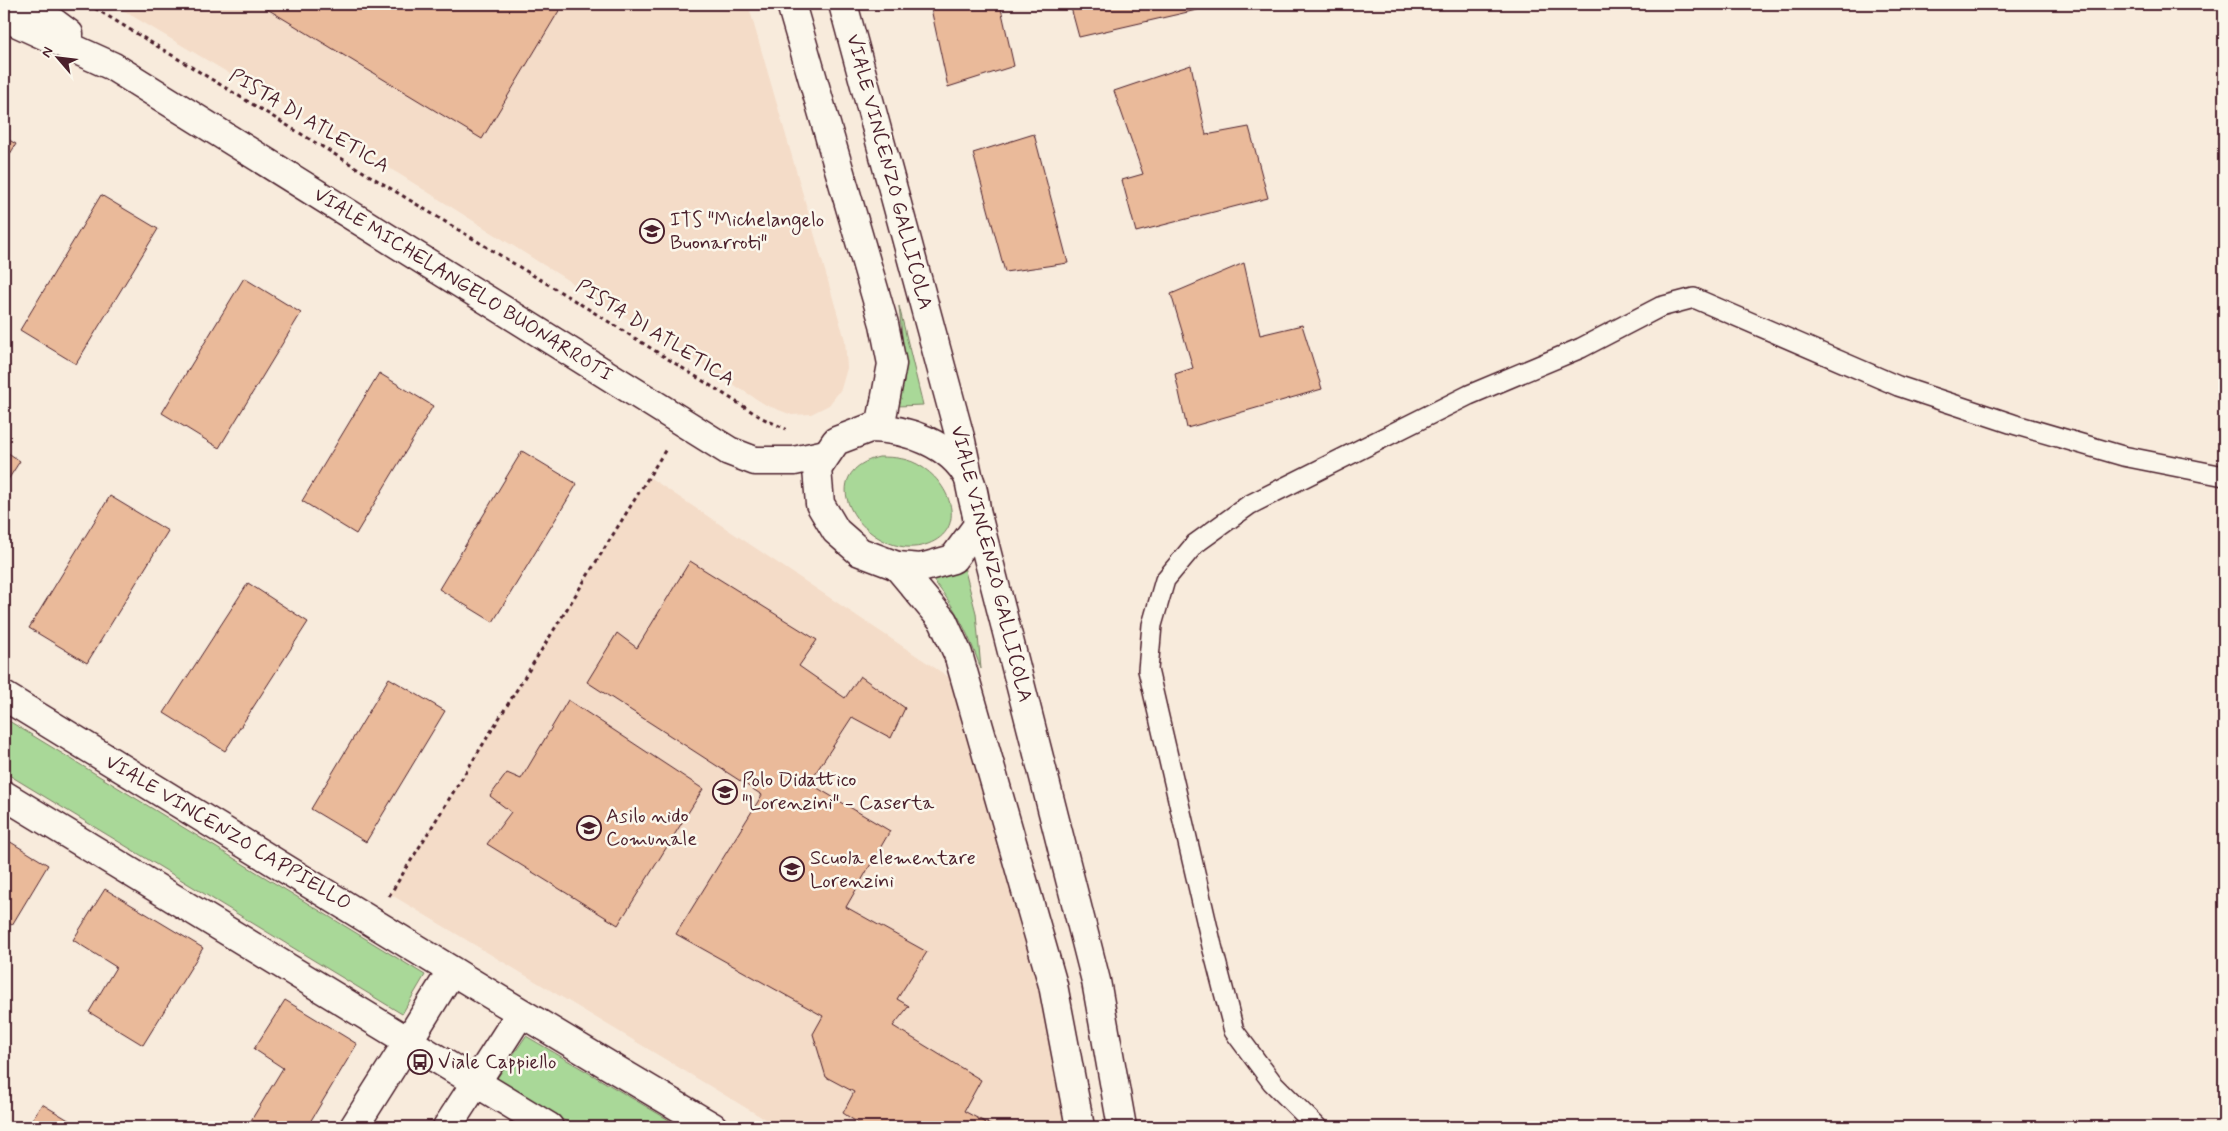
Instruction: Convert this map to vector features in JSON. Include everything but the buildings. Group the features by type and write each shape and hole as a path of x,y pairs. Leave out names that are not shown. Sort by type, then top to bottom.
{"street":[{"name":"VIALE MICHELANGELO BUONARROTI","path":"29,4 112,66 729,451 755,461 794,461 826,454"},
{"path":"791,4 884,324 892,364 880,428"},
{"name":"VIALE VINCENZO GALLICOLA","path":"843,4 961,441 973,499 1096,981 1122,1127"},
{"name":"VIALE MICHELANGELO BUONARROTI","path":"4,17 112,66"},
{"name":"VIALE MICHELANGELO BUONARROTI","path":"870,428 880,428 893,429 924,439 950,456 969,479 978,524 953,559 921,568 897,566 860,552 836,531 820,504 817,469 836,441 870,428"},
{"path":"897,566 943,621 958,654 1053,985 1080,1127"},
{"name":"VIALE VINCENZO CAPPIELLO","path":"4,696 373,921 451,972 712,1127"},
{"path":"4,796 235,935 407,1043 549,1127"},
{"path":"354,1127 451,972"},
{"path":"447,1127 520,1014"}],"lane":[{"path":"1317,1127 1272,1082 1234,1030 1212,946 1148,670 1152,625 1166,580 1195,544 1249,504 1469,395 1581,348 1660,307 1694,298 1898,386 2013,424 2123,456 2224,476"}],"path":[{"name":"PISTA DI ATLETICA","path":"88,4 590,310 762,418 788,429"},
{"path":"373,921 682,423"}],"shaded area":[{"name":"ITS \"Michelangelo Buonarroti\"","path":"112,4 748,4 845,340 847,368 841,389 829,405 811,414 792,415 766,405 399,174"},
{"name":"Polo Didattico \"Lorenzini\" - Caserta","path":"649,477 968,690 1080,1127 778,1127 390,894"}],"green space":[{"path":"899,306 923,405 897,406 904,382 905,366"},
{"path":"879,457 896,458 912,462 922,467 940,484 947,495 951,518 948,528 940,537 928,544 907,547 887,542 869,531 855,516 847,498 847,482 857,467"},
{"path":"963,563 976,613 981,669 961,622 932,579 945,575"},
{"path":"4,718 425,975 402,1014 4,772"},
{"path":"526,1036 681,1127 576,1127 495,1081"}],"place":[{"name":"ITS \"Michelangelo Buonarroti\"","path":"652,231"},
{"name":"Polo Didattico \"Lorenzini\" - Caserta","path":"725,792"},
{"name":"Asilo nido Comunale","path":"589,828"},
{"name":"Scuola elementare Lorenzini","path":"792,869"},
{"name":"Viale Cappiello","path":"420,1062"}]}
